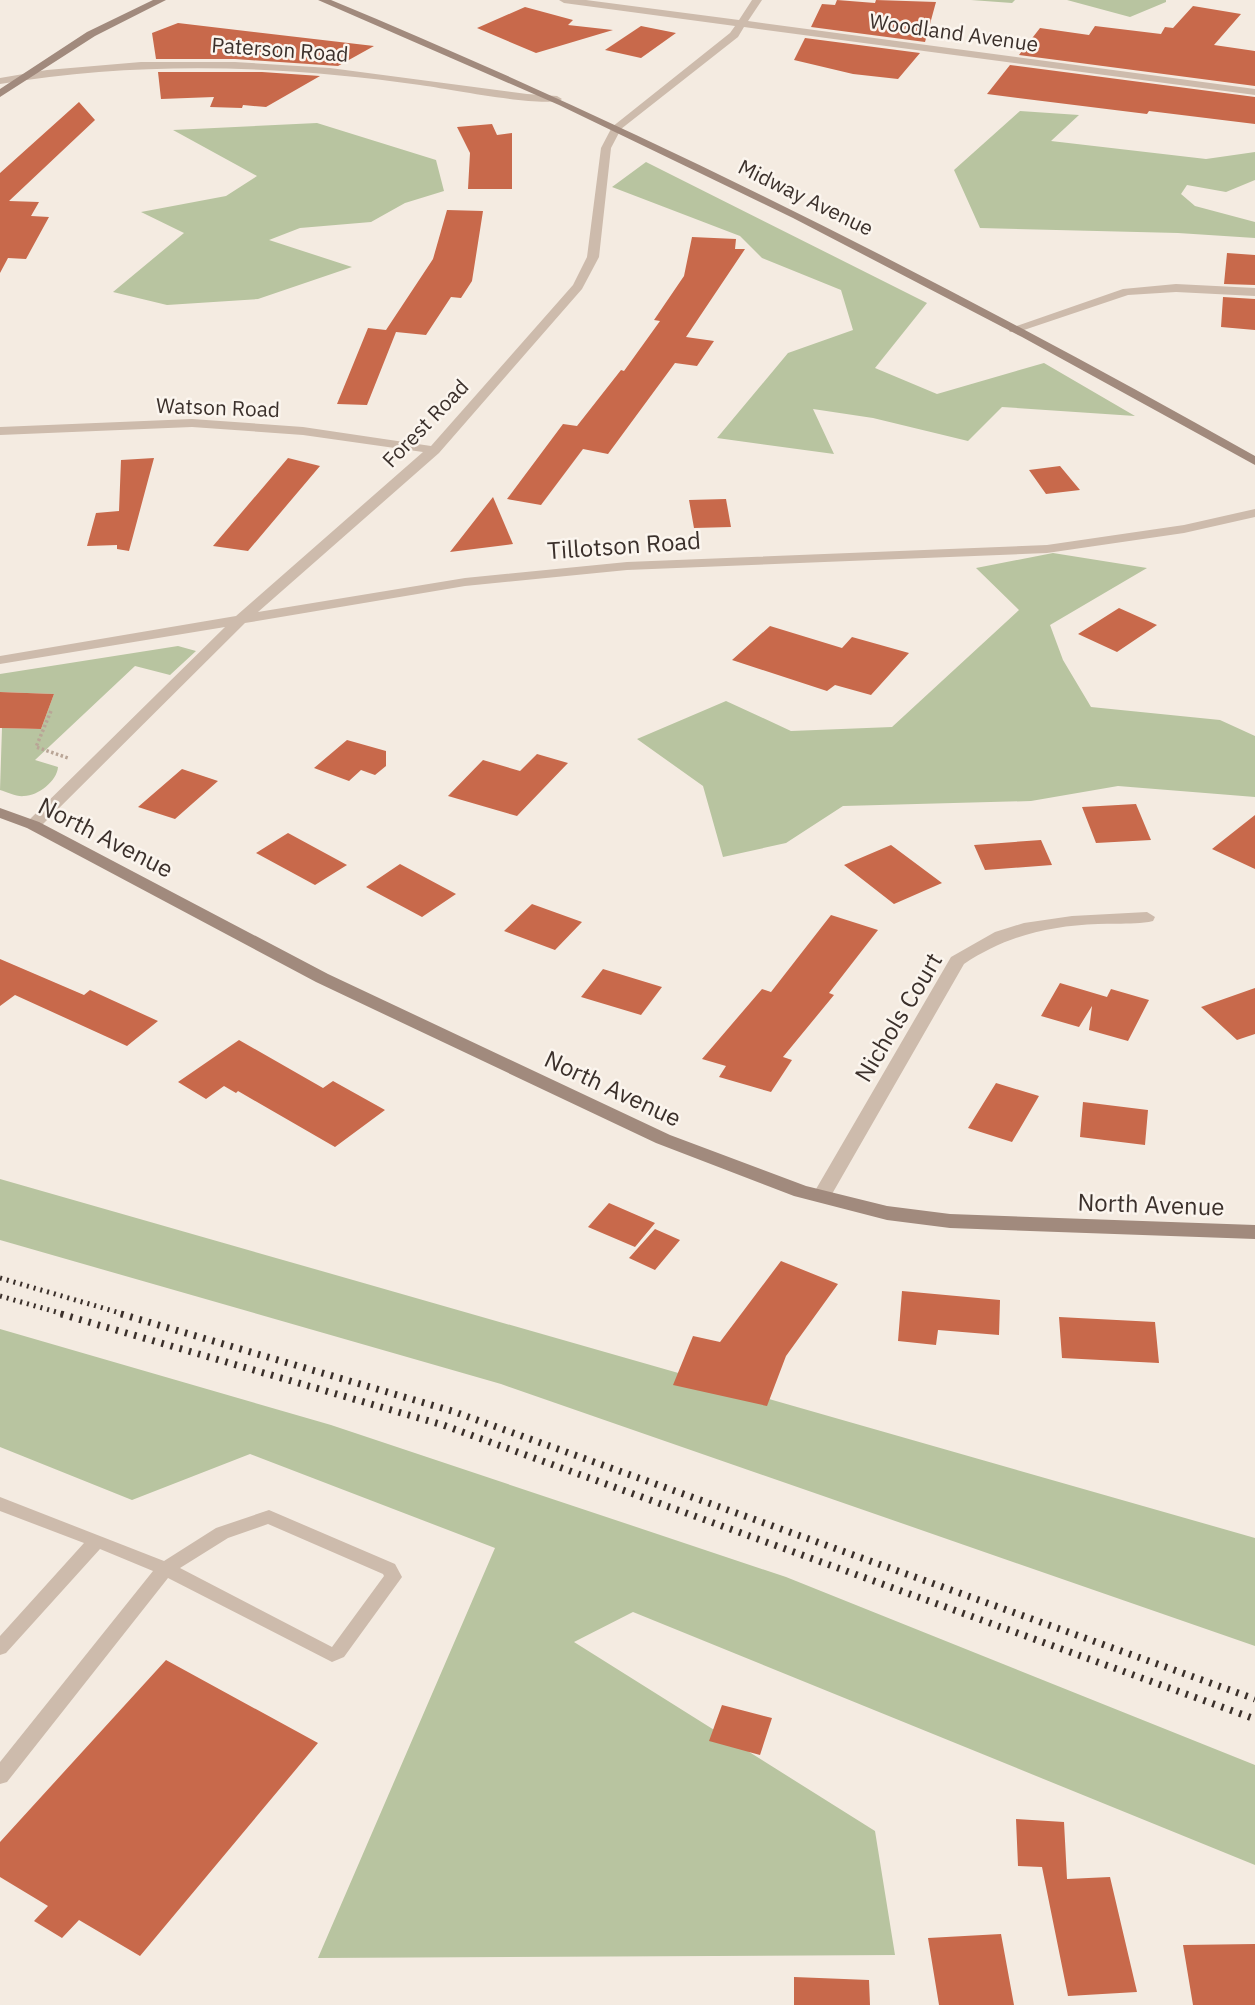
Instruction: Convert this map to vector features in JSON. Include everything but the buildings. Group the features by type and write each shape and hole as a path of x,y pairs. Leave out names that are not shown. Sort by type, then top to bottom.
{"main road":[{"path":"0,94 91,34 161,0"},
{"name":"Midway Avenue","path":"323,0 557,99 835,232 1255,461"},
{"name":"North Avenue","path":"0,813 33,825 322,978 663,1139 821,1196 887,1213 950,1221 1255,1232"}],"street":[{"name":"Woodland Avenue","path":"564,0 1255,92"},
{"path":"617,127 734,35 757,0"},
{"name":"Paterson Road","path":"0,81 150,64 247,64 430,83 533,100 557,99"},
{"name":"Forest Road","path":"33,825 238,622 434,450 578,286 593,257 606,148 617,127"},
{"path":"1014,328 1127,292 1176,288 1255,292"},
{"name":"Watson Road","path":"0,431 192,423 303,431 434,450"},
{"name":"Tillotson Road","path":"0,660 453,584 551,572 726,561 1047,549 1184,529 1255,513"},
{"name":"Nichols Court","path":"821,1196 957,961 977,946 1002,934 1031,925 1147,917"}],"lane":[{"path":"0,1504 165,1569 332,1655 338,1652 393,1573 269,1517 222,1533 165,1569 0,1776"},
{"path":"0,1648 97,1541"}],"path":[{"path":"51,711 36,747 94,764"}],"green space":[{"path":"971,0 1015,0 1012,3"},
{"path":"1067,0 1166,0 1166,2 1130,17"},
{"path":"1020,111 1079,115 1051,141 1206,159 1255,152 1255,180 1226,192 1187,185 1181,194 1195,206 1255,222 1255,238 1178,233 980,228 954,170"},
{"path":"317,123 436,160 444,191 405,203 371,222 300,228 269,240 352,267 258,299 167,305 113,292 184,233 141,212 226,196 257,176 173,130"},
{"path":"646,162 927,303 875,368 937,394 1044,363 1135,416 1002,407 968,441 873,418 813,409 834,454 717,438 788,353 853,330 841,290 762,258 740,236 612,187"},
{"path":"1053,553 1147,568 1050,625 1063,660 1091,707 1220,720 1255,736 1255,797 1118,786 1031,801 843,806 786,843 723,857 703,786 637,739 726,701 791,731 892,727 1019,610 976,568"},
{"path":"178,646 196,651 170,675 135,666 35,760 58,767 46,787 24,796 0,790 2,728 41,729 54,694 0,692 0,674"},
{"path":"0,1179 1255,1538 1255,1646 501,1384 0,1240"},
{"path":"0,1329 331,1425 786,1577 1255,1765 1255,1865 633,1612 574,1642 875,1831 895,1955 318,1958 495,1548 250,1454 132,1500 0,1447"}],"railway":[{"path":"0,1278 127,1315"},
{"path":"0,1296 67,1315"},
{"path":"61,1314 443,1425 1255,1719"},
{"path":"121,1314 452,1411 1255,1699"}]}
